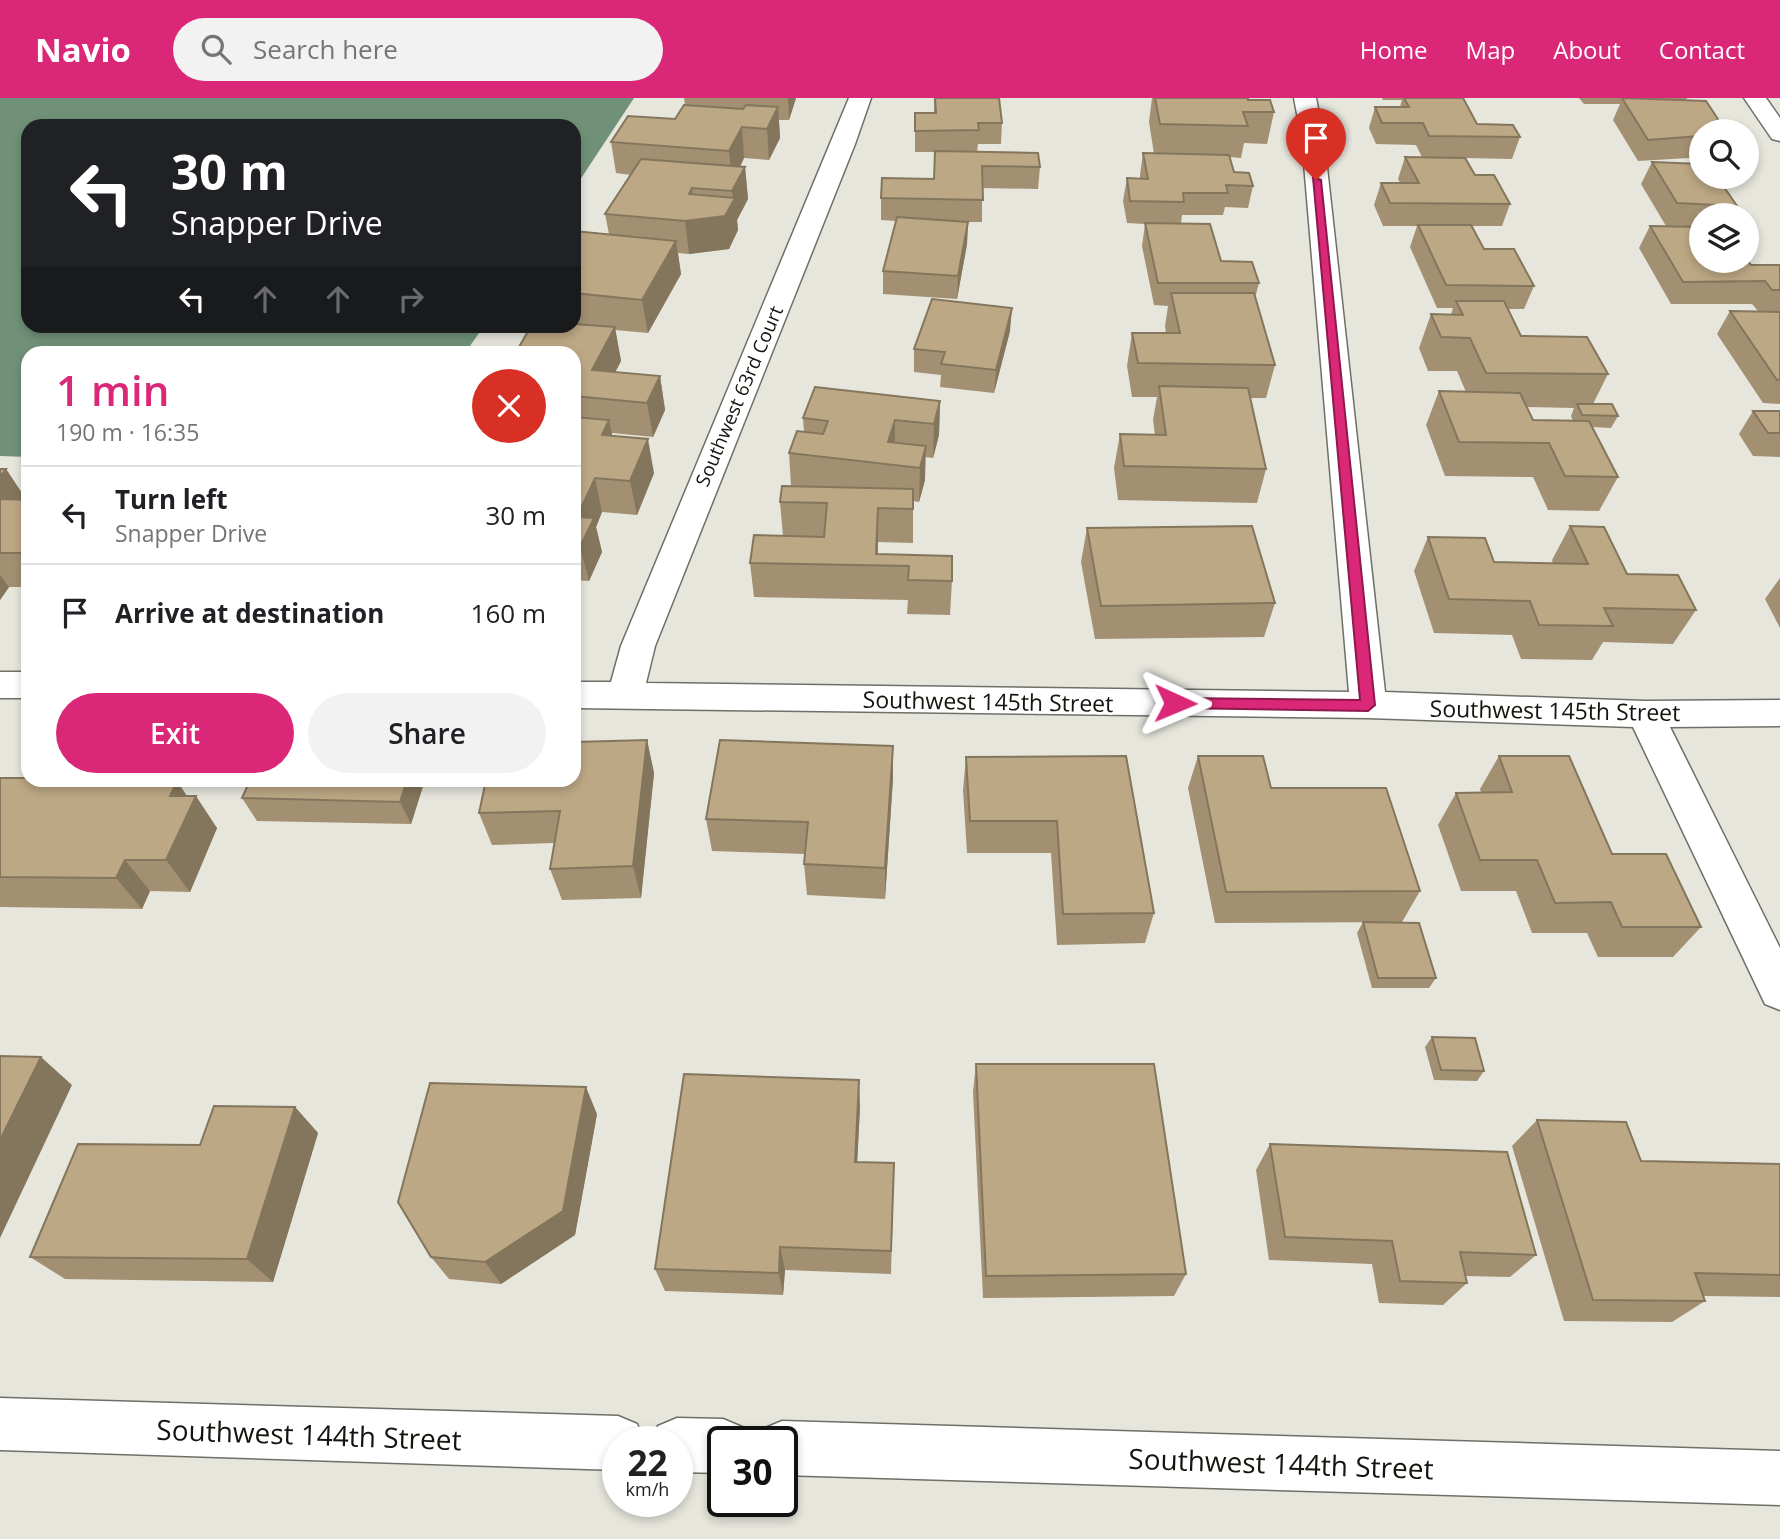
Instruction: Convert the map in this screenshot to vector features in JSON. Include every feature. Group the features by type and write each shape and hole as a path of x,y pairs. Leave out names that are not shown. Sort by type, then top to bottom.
{"street":[{"name":"Southwest 63rd Court","path":"625,696 638,646 844,144 860,98"},
{"path":"1305,98 1313,140 1368,705"},
{"path":"1767,107 1780,134"},
{"path":"0,685 21,685"},
{"name":"Southwest 145th Street","path":"581,695 1368,705 1645,714 1780,713"},
{"path":"1645,714 1780,991"},
{"name":"Southwest 144th Street","path":"0,1424 602,1443"},
{"name":"Southwest 144th Street","path":"798,1448 1780,1478"}],"shaded area":[{"path":"0,98 634,98 581,178 581,119 21,119 21,333 479,333 470,346 21,346 21,457 0,456"}],"building":[{"path":"935,98 999,98 1002,123 978,123 979,130 915,131 915,113 936,113"},
{"path":"1155,98 1270,100 1274,112 1243,112 1248,126 1160,124"},
{"path":"1404,98 1463,98 1477,124 1513,125 1520,137 1429,136 1423,123 1382,123 1375,107 1409,107"},
{"path":"1622,98 1706,101 1718,119 1689,119 1689,137 1648,140"},
{"path":"684,105 743,109 746,105 778,107 767,129 742,127 729,151 611,142 628,116 675,119"},
{"path":"935,151 1038,153 1040,167 982,166 983,200 881,198 882,178 934,179"},
{"path":"1143,153 1229,155 1234,172 1249,173 1253,186 1226,185 1228,193 1183,193 1184,202 1130,201 1127,178 1148,179"},
{"path":"1405,157 1465,158 1475,175 1494,175 1510,204 1390,203 1381,183 1419,183"},
{"path":"641,159 745,167 732,191 692,188 689,194 735,198 725,216 685,221 605,214"},
{"path":"1652,162 1689,164 1689,189 1725,189 1735,203 1689,204 1677,203"},
{"path":"897,217 968,222 958,276 883,271"},
{"path":"1145,223 1210,224 1221,261 1252,262 1259,283 1158,283"},
{"path":"1418,225 1471,225 1484,249 1514,249 1534,286 1446,285"},
{"path":"1650,226 1689,227 1689,273 1759,273 1759,265 1780,265 1780,290 1772,290 1765,281 1683,282"},
{"path":"581,232 676,241 642,300 581,294"},
{"path":"1171,293 1254,293 1275,365 1138,363 1132,333 1180,333"},
{"path":"932,299 1012,308 996,370 941,364 945,352 914,349"},
{"path":"1456,301 1504,301 1521,336 1587,337 1608,374 1486,373 1470,338 1441,337 1431,314 1463,315"},
{"path":"1730,311 1780,312 1780,380 1777,380"},
{"path":"581,325 615,327 592,370 660,376 647,403 581,397 581,346 520,346 527,333 581,333"},
{"path":"1159,386 1248,388 1266,469 1124,466 1120,434 1166,435"},
{"path":"815,387 940,401 934,424 895,420 888,442 926,446 920,468 789,453 797,431 823,434 828,421 803,418"},
{"path":"1439,391 1520,393 1533,420 1589,421 1618,477 1565,476 1549,443 1459,442"},
{"path":"1577,404 1612,404 1618,416 1582,415"},
{"path":"1753,411 1780,411 1780,433 1768,433"},
{"path":"581,418 609,420 602,435 648,439 630,481 595,478 581,508"},
{"path":"782,486 913,489 913,509 878,508 876,554 952,556 952,581 908,580 909,566 750,563 754,535 824,537 827,503 780,502"},
{"path":"0,499 21,500 21,553 0,553"},
{"path":"581,517 594,518 581,545"},
{"path":"1252,526 1275,603 1101,606 1087,528"},
{"path":"1570,526 1604,527 1627,574 1678,575 1696,610 1604,608 1613,626 1539,625 1530,601 1449,599 1428,537 1485,538 1494,562 1588,564"},
{"path":"647,740 633,866 550,869 560,811 479,813 485,787 581,787 581,742"},
{"path":"720,740 893,746 885,868 804,864 808,822 706,819"},
{"path":"1126,756 1154,913 1063,914 1057,821 970,821 966,757"},
{"path":"1198,756 1263,756 1271,788 1386,788 1420,891 1226,892"},
{"path":"1499,756 1569,756 1612,854 1666,854 1701,927 1622,927 1611,902 1555,903 1537,860 1480,860 1456,793 1512,792"},
{"path":"0,778 21,778 21,787 174,787 170,796 196,796 166,860 125,860 116,878 0,877"},
{"path":"247,787 405,787 400,802 242,798"},
{"path":"1363,922 1419,923 1436,978 1378,978"},
{"path":"1432,1037 1475,1038 1484,1071 1441,1070"},
{"path":"0,1056 41,1057 0,1140"},
{"path":"976,1064 1154,1064 1186,1274 986,1276"},
{"path":"684,1074 859,1080 855,1162 894,1163 891,1251 780,1247 779,1273 655,1269"},
{"path":"430,1083 586,1087 563,1211 485,1262 431,1257 398,1202"},
{"path":"214,1106 295,1107 247,1259 30,1257 78,1144 200,1145"},
{"path":"1537,1120 1626,1122 1641,1161 1780,1164 1780,1275 1695,1273 1705,1301 1593,1300"},
{"path":"1270,1144 1507,1152 1536,1255 1460,1252 1467,1283 1400,1281 1392,1241 1285,1237"}],"route":[{"path":"1175,703 1368,705 1316,180"}]}
